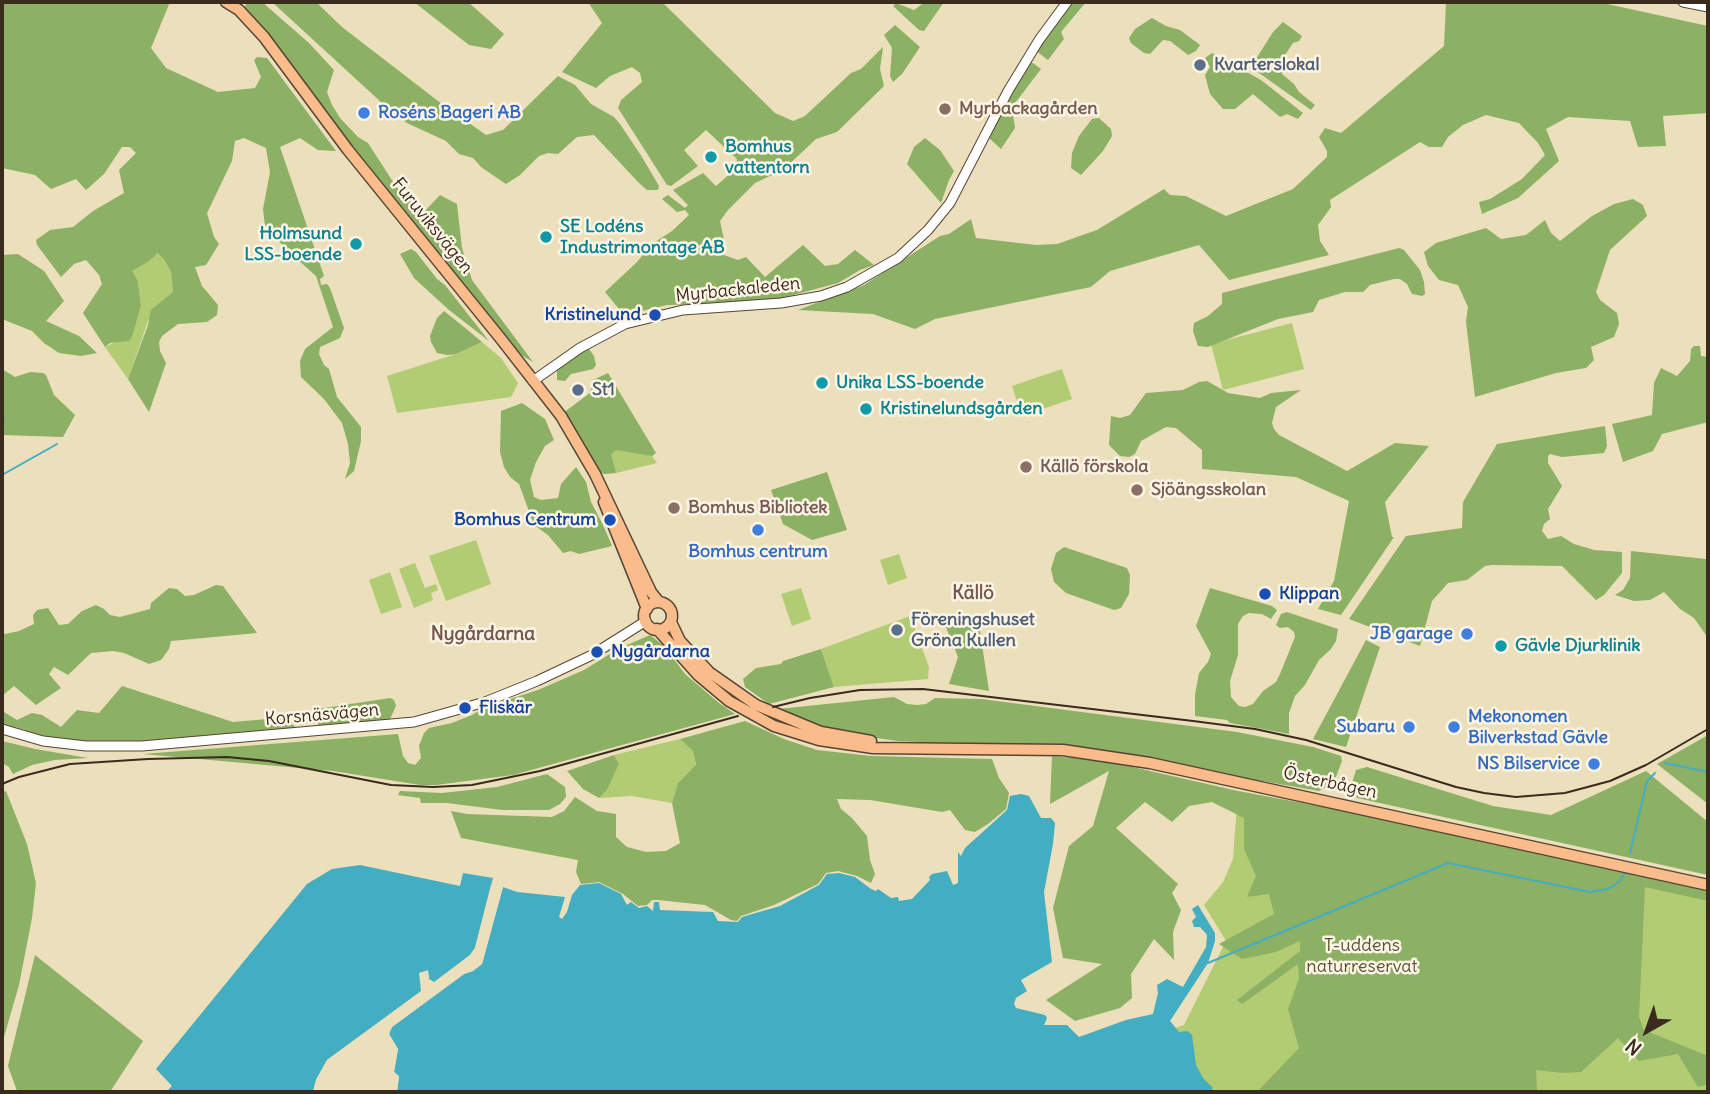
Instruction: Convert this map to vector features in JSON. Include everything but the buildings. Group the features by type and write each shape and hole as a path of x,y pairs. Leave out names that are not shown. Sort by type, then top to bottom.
{"main road":[{"name":"Furuviksvägen","path":"226,2 242,6 348,150 570,430 599,482 651,592 659,602"},
{"name":"Furuviksvägen","path":"599,482 612,526 647,608"},
{"path":"659,602 670,609 671,622 663,629 651,626 647,608 659,602"},
{"name":"Österbågen","path":"671,622 680,641 719,681 776,715 838,736 940,748"},
{"name":"Österbågen","path":"651,626 712,688 730,701 774,726 805,737 840,745 873,748 1063,750 1150,763 1708,885"}],"street":[{"name":"Myrbackaleden","path":"533,381 580,348 625,324 683,310 781,303 821,296 867,277 898,258 922,236 950,203 1008,91 1039,40 1067,2"},
{"path":"1683,2 1708,7"},
{"name":"Korsnäsvägen","path":"2,729 43,741 86,746 142,746 414,722 475,705 537,681 628,633 651,626"}],"green space":[{"path":"2,2 170,2 151,48 166,68 218,92 255,88 261,77 254,60 257,57 267,58 336,151 318,150 300,138 280,147 324,276 320,279 321,285 327,284 330,288 344,328 340,338 320,347 319,354 329,369 337,397 361,427 361,441 354,471 345,479 350,463 342,423 324,399 301,377 300,361 305,349 333,327 316,276 265,226 263,209 270,172 266,148 244,138 235,141 232,161 207,213 214,237 219,244 206,265 195,267 202,286 218,305 217,315 207,322 178,324 162,336 159,342 160,351 166,363 149,412 128,379 151,310 173,292 171,272 164,260 158,253 132,271 138,281 141,306 133,334 129,341 110,343 105,347 83,313 102,284 99,275 86,260 74,264 61,277 36,240 50,230 73,227 93,211 124,193 119,170 136,153 130,147 122,147 104,174 86,190 76,179 51,189 35,175 2,168"},
{"path":"248,2 262,2 309,43 334,70 327,92 332,105 358,137 368,143 397,188 425,211 440,195 457,204 462,248 472,280 533,362 513,350 393,196 386,192 246,10"},
{"path":"272,2 316,2 342,27 486,135 503,130 558,76 575,85 591,104 614,117 642,157 659,186 658,190 647,190 594,135 577,137 558,154 539,156 520,175 506,184 481,167 473,158 459,154 446,141 394,114"},
{"path":"414,2 468,2 504,34 491,49 469,45"},
{"path":"588,2 662,2 775,113 793,121 805,116 883,47 880,69 884,86 837,132 816,139 783,170 755,183 720,221 725,244 721,254 738,260 746,257 765,277 803,245 825,266 838,264 855,250 874,265 838,283 782,298 718,304 667,305 624,315 605,292 652,244 672,231 689,215 685,210 677,212 662,199 668,195 685,208 688,205 673,190 703,173 716,186 732,172 737,159 706,130 684,150 698,166 671,186 667,185 618,108 621,100 642,82 640,73 632,67 610,76 596,88 562,72 602,23"},
{"path":"925,2 944,2 924,31 919,30 893,6 896,3 914,10"},
{"path":"1070,2 1086,2 1061,32 1064,39 1048,60 1035,50"},
{"path":"1446,2 1598,2 1708,26 1708,113 1663,116 1666,146 1638,147 1630,121 1568,117 1546,129 1559,161 1518,198 1482,214 1479,202 1490,199 1522,179 1545,155 1538,143 1519,123 1486,115 1463,125 1448,137 1442,147 1429,147 1420,142 1330,200 1331,207 1318,225 1320,241 1329,255 1229,280 1199,245 1110,271 1091,287 935,319 915,329 873,314 798,310 864,285 971,219 976,238 1036,245 1057,244 1097,230 1164,189 1170,195 1186,196 1226,216 1293,189 1327,157 1327,151 1319,137 1325,128 1341,133 1444,46"},
{"path":"1152,18 1180,30 1200,45 1188,55 1170,41 1163,40 1150,54 1144,53 1131,43 1129,38 1135,29"},
{"path":"1283,22 1302,36 1299,41 1293,43 1283,58 1282,74 1315,105 1311,110 1255,70 1256,59 1273,32"},
{"path":"895,25 920,47 902,74 893,82 890,76 892,48 884,35"},
{"path":"1212,53 1261,80 1303,113 1298,119 1287,114 1280,117 1253,94 1235,109 1223,109 1210,94 1205,75 1210,67 1205,58"},
{"path":"1030,61 1041,69 1012,107 1015,128 1001,149 989,138 993,125"},
{"path":"1099,118 1111,129 1112,136 1103,151 1081,175 1071,168 1072,153 1079,136 1092,119"},
{"path":"925,138 940,150 954,171 941,203 907,164 914,147"},
{"path":"1633,199 1643,205 1647,216 1610,250 1596,292 1600,300 1617,313 1619,324 1614,337 1591,347 1594,360 1586,368 1556,373 1475,397 1466,322 1468,307 1458,285 1439,280 1428,266 1424,252 1436,243 1486,228 1501,239 1526,235 1545,220 1551,233 1560,241 1592,216 1614,204"},
{"path":"1399,248 1404,250 1420,270 1425,294 1422,296 1412,294 1407,284 1400,279 1394,279 1370,285 1363,292 1345,292 1319,300 1313,312 1278,319 1208,347 1198,346 1193,331 1194,323 1222,304 1222,293"},
{"path":"411,249 445,285 489,341 414,278 400,254"},
{"path":"159,253 171,272 173,292 148,321 128,379 105,347 133,334 141,306 138,281 131,271"},
{"path":"18,254 44,271 64,301 46,321 79,336 97,353 81,356 59,353 32,331 2,319 2,255"},
{"path":"444,311 482,342 456,354 437,353 430,336 437,318"},
{"path":"1292,323 1304,369 1223,390 1211,344"},
{"path":"482,342 501,358 518,383 511,397 397,413 387,376 456,354"},
{"path":"1700,346 1701,356 1708,357 1708,422 1662,434 1653,451 1623,462 1612,424 1652,415 1654,383 1661,368 1677,376 1690,361 1691,349"},
{"path":"584,349 589,349 594,356 596,365 593,369 571,374 565,381 557,380 557,369"},
{"path":"2,369 15,377 30,372 46,375 54,395 75,415 63,437 2,435"},
{"path":"1062,369 1072,399 1022,416 1012,386"},
{"path":"608,373 656,453 652,456 616,450 611,454 616,473 604,474 598,471 563,413 590,393 593,380"},
{"path":"1207,381 1228,393 1260,398 1271,393 1301,390 1276,407 1272,423 1274,429 1279,435 1347,471 1395,443 1429,446 1385,502 1394,537 1341,615 1318,609 1334,581 1349,501 1296,477 1202,469 1202,450 1176,428 1166,427 1141,441 1135,454 1129,457 1120,456 1109,445 1111,416 1120,418 1130,415 1146,393 1183,390"},
{"path":"522,403 545,419 554,440 545,446 536,462 530,480 534,497 541,500 558,498 561,484 576,467 586,482 591,502 612,546 579,554 571,551 563,553 548,535 534,525 519,484 510,477 504,467 500,452 501,411"},
{"path":"619,408 657,463 616,473 586,427"},
{"path":"1605,426 1607,446 1604,453 1548,456 1548,463 1562,486 1548,509 1550,519 1544,524 1542,531 1548,539 1561,536 1574,544 1594,550 1622,552 1622,573 1604,595 1596,600 1562,566 1492,565 1485,566 1467,580 1448,583 1432,601 1420,646 1349,619 1406,536 1462,528 1463,502 1497,444"},
{"path":"827,472 847,530 812,540 783,524 771,490"},
{"path":"476,540 491,584 446,601 429,556"},
{"path":"1064,547 1127,568 1130,575 1129,594 1121,608 1114,610 1066,593 1054,582 1051,569 1056,553"},
{"path":"1631,551 1706,559 1708,557 1708,638 1694,618 1680,609 1664,592 1650,600 1634,601 1615,595 1623,590 1630,578"},
{"path":"899,554 907,578 888,585 880,560"},
{"path":"415,563 425,588 436,584 438,590 431,593 433,600 414,608 399,569"},
{"path":"390,572 402,607 381,614 369,580"},
{"path":"216,585 223,586 257,633 171,641 161,660 149,664 124,653 91,653 68,675 54,667 49,674 61,688 36,705 14,686 2,696 2,632 5,634 19,631 34,624 33,615 37,610 48,608 59,625 68,624 82,611 96,605 110,615 120,617 150,609 151,603 169,588 177,589 185,596"},
{"path":"801,588 811,619 792,626 781,594"},
{"path":"1210,588 1272,606 1277,610 1271,619 1262,614 1249,613 1243,616 1238,624 1238,655 1230,681 1231,697 1239,706 1253,704 1263,691 1276,682 1280,674 1295,637 1288,627 1280,628 1276,625 1281,614 1287,612 1338,629 1331,649 1319,660 1305,685 1295,696 1289,713 1289,734 1195,716 1199,673 1211,654 1196,626"},
{"path":"964,615 978,618 989,691 949,684 958,657 943,620 951,622"},
{"path":"910,616 929,667 928,679 834,687 821,649"},
{"path":"650,635 664,646 685,674 735,714 513,775 436,785 420,785 333,771 143,754 398,734 403,756 408,763 415,765 421,758 419,746 429,728 452,723 485,707 538,690 584,670 618,649"},
{"path":"1366,640 1380,647 1346,747 1313,739"},
{"path":"821,649 834,687 769,704 745,687 743,679 756,668 781,664 783,661"},
{"path":"122,686 233,722 279,718 295,726 293,729 143,743 86,744 43,739 23,729 2,724 2,706 4,712 17,720 32,713 42,715 61,727 77,710 99,713"},
{"path":"894,697 907,704 917,705 926,704 935,698 981,699 1237,732 1313,747 1341,756 1342,761 1334,782 1319,791 1228,775 991,745 898,741 855,735 814,724 778,709"},
{"path":"390,698 396,706 390,719 318,729 318,709"},
{"path":"745,721 784,739 817,750 871,756 992,759 999,778 1009,793 1006,809 975,832 965,830 950,810 942,812 870,800 837,799 841,809 867,836 875,874 871,883 838,871 826,873 818,884 774,905 741,916 737,921 705,905 652,900 647,905 638,906 623,894 599,882 581,884 576,872 578,860 461,838 451,811 552,817 564,811 575,797 597,811 616,814 616,837 627,847 646,852 666,851 680,843 672,803 678,783 696,765 693,751 680,739"},
{"path":"1708,735 1708,804 1657,764"},
{"path":"680,739 693,751 696,766 678,783 672,803 632,796 599,798 607,790 619,764 614,755"},
{"path":"2,741 88,758 55,760 32,765 13,774 9,767 2,763"},
{"path":"614,755 619,764 607,790 599,798 583,789 567,771"},
{"name":"T-uddens naturreservat","path":"1052,756 1106,761 1708,891 1708,901 1645,887 1639,1017 1644,1030 1708,1056 1708,1084 1698,1087 1678,1054 1639,1061 1618,1038 1581,1072 1536,1070 1537,1092 1257,1092 1299,1048 1288,1009 1299,979 1298,964 1242,1004 1237,1000 1300,951 1300,941 1276,952 1242,959 1219,944 1274,914 1269,894 1247,897 1256,876 1244,849 1244,818 1212,802 1189,806 1172,822 1145,802 1116,828 1178,884 1172,893 1181,910 1173,932 1174,960 1154,939 1131,974 1132,998 1120,1008 1075,1021 1046,1000 1102,964 1063,958 1053,908 1069,846 1093,826 1109,771 1050,804"},
{"path":"1367,767 1493,806 1551,815 1646,771 1708,822 1708,875 1357,798 1352,783 1356,770"},
{"path":"547,774 565,787 566,797 549,810 502,810 447,803 421,803 420,798 398,795 400,791 442,793 497,787"},
{"path":"6,791 27,844 36,883 19,985 2,1044 2,792"},
{"name":"T-uddens naturreservat","path":"1238,791 1708,891 1708,1092 1135,1092 1157,1034 1184,1025 1226,941 1204,905 1223,882 1233,859"},
{"path":"35,955 143,1041 110,1092 17,1091 8,1066"}],"water":[{"path":"1010,796 1029,796 1041,818 1051,818 1055,823 1044,892 1052,962 1021,980 1027,991 1016,998 1016,1008 1045,1015 1047,1018 1044,1025 1067,1025 1079,1037 1126,1020 1153,1014 1157,985 1167,979 1183,987 1206,947 1207,935 1200,927 1194,927 1192,921 1196,917 1192,909 1198,905 1215,933 1215,941 1208,963 1170,1021 1179,1032 1188,1031 1192,1035 1196,1065 1213,1092 397,1092 399,1077 394,1072 398,1049 389,1034 392,1027 464,974 482,964 503,887 517,892 565,897 559,917 562,919 572,895 580,885 599,883 621,894 627,905 631,902 639,908 647,906 653,911 654,902 659,902 660,910 713,912 718,921 738,922 742,917 780,906 819,885 827,874 839,873 855,877 871,889 878,889 891,898 898,897 899,901 912,899 930,880 932,874 947,871 953,885 958,883 958,852 961,856 965,848 1007,810"},
{"path":"360,865 460,886 463,873 493,878 475,948 470,955 434,983 429,979 428,971 420,973 422,991 327,1060 313,1092 166,1092 172,1086 156,1069 307,884 332,869"}],"pier":[{"path":"491,885 495,885 489,912 478,949 472,957 435,986 426,982 423,976 424,993 330,1063 316,1092 313,1092 327,1060 421,991 419,973 428,970 429,979 434,982 470,955 475,948"},
{"path":"500,886 503,887 482,964 464,974 392,1027 389,1034 398,1049 394,1072 399,1076 397,1092 393,1092 395,1078 391,1072 394,1050 386,1032 390,1024 462,971 479,962"}],"waterway":[{"path":"2,423 4,419"},
{"path":"2,475 57,444"},
{"path":"1665,763 1708,772"},
{"path":"1630,853 1647,781 1655,773"},
{"path":"1208,963 1448,863 1590,892 1608,889 1619,882 1625,873"}],"railway":[{"path":"773,707 860,690 923,689 1193,721 1255,729 1306,740 1456,787 1516,797 1565,793 1610,781 1646,765 1708,729"},
{"path":"2,784 70,764 227,757 269,761 391,785 472,785 540,771 738,716"}],"place":[{"name":"Kvarterslokal","path":"1200,65"},
{"name":"Myrbackagården","path":"945,109"},
{"name":"Roséns Bageri AB","path":"364,113"},
{"name":"Bomhus vattentorn","path":"711,157"},
{"name":"SE Lodéns Industrimontage AB","path":"546,237"},
{"name":"Holmsund LSS-boende","path":"356,244"},
{"name":"Kristinelund","path":"655,315"},
{"name":"Unika LSS-boende","path":"822,383"},
{"name":"St1","path":"578,390"},
{"name":"Kristinelundsgården","path":"866,409"},
{"name":"Källö förskola","path":"1026,467"},
{"name":"Sjöängsskolan","path":"1137,490"},
{"name":"Bomhus Bibliotek","path":"674,508"},
{"name":"Bomhus Centrum","path":"610,520"},
{"name":"Bomhus centrum","path":"758,530"},
{"name":"Klippan","path":"1265,594"},
{"name":"Föreningshuset Gröna Kullen","path":"897,630"},
{"name":"JB garage","path":"1467,634"},
{"name":"Gävle Djurklinik","path":"1501,646"},
{"name":"Nygårdarna","path":"597,652"},
{"name":"Fliskär","path":"465,708"},
{"name":"Subaru","path":"1409,727"},
{"name":"Mekonomen Bilverkstad Gävle","path":"1454,727"},
{"name":"NS Bilservice","path":"1594,764"}],"district":[{"name":"Källö","path":"973,594"},
{"name":"Nygårdarna","path":"483,635"}]}
